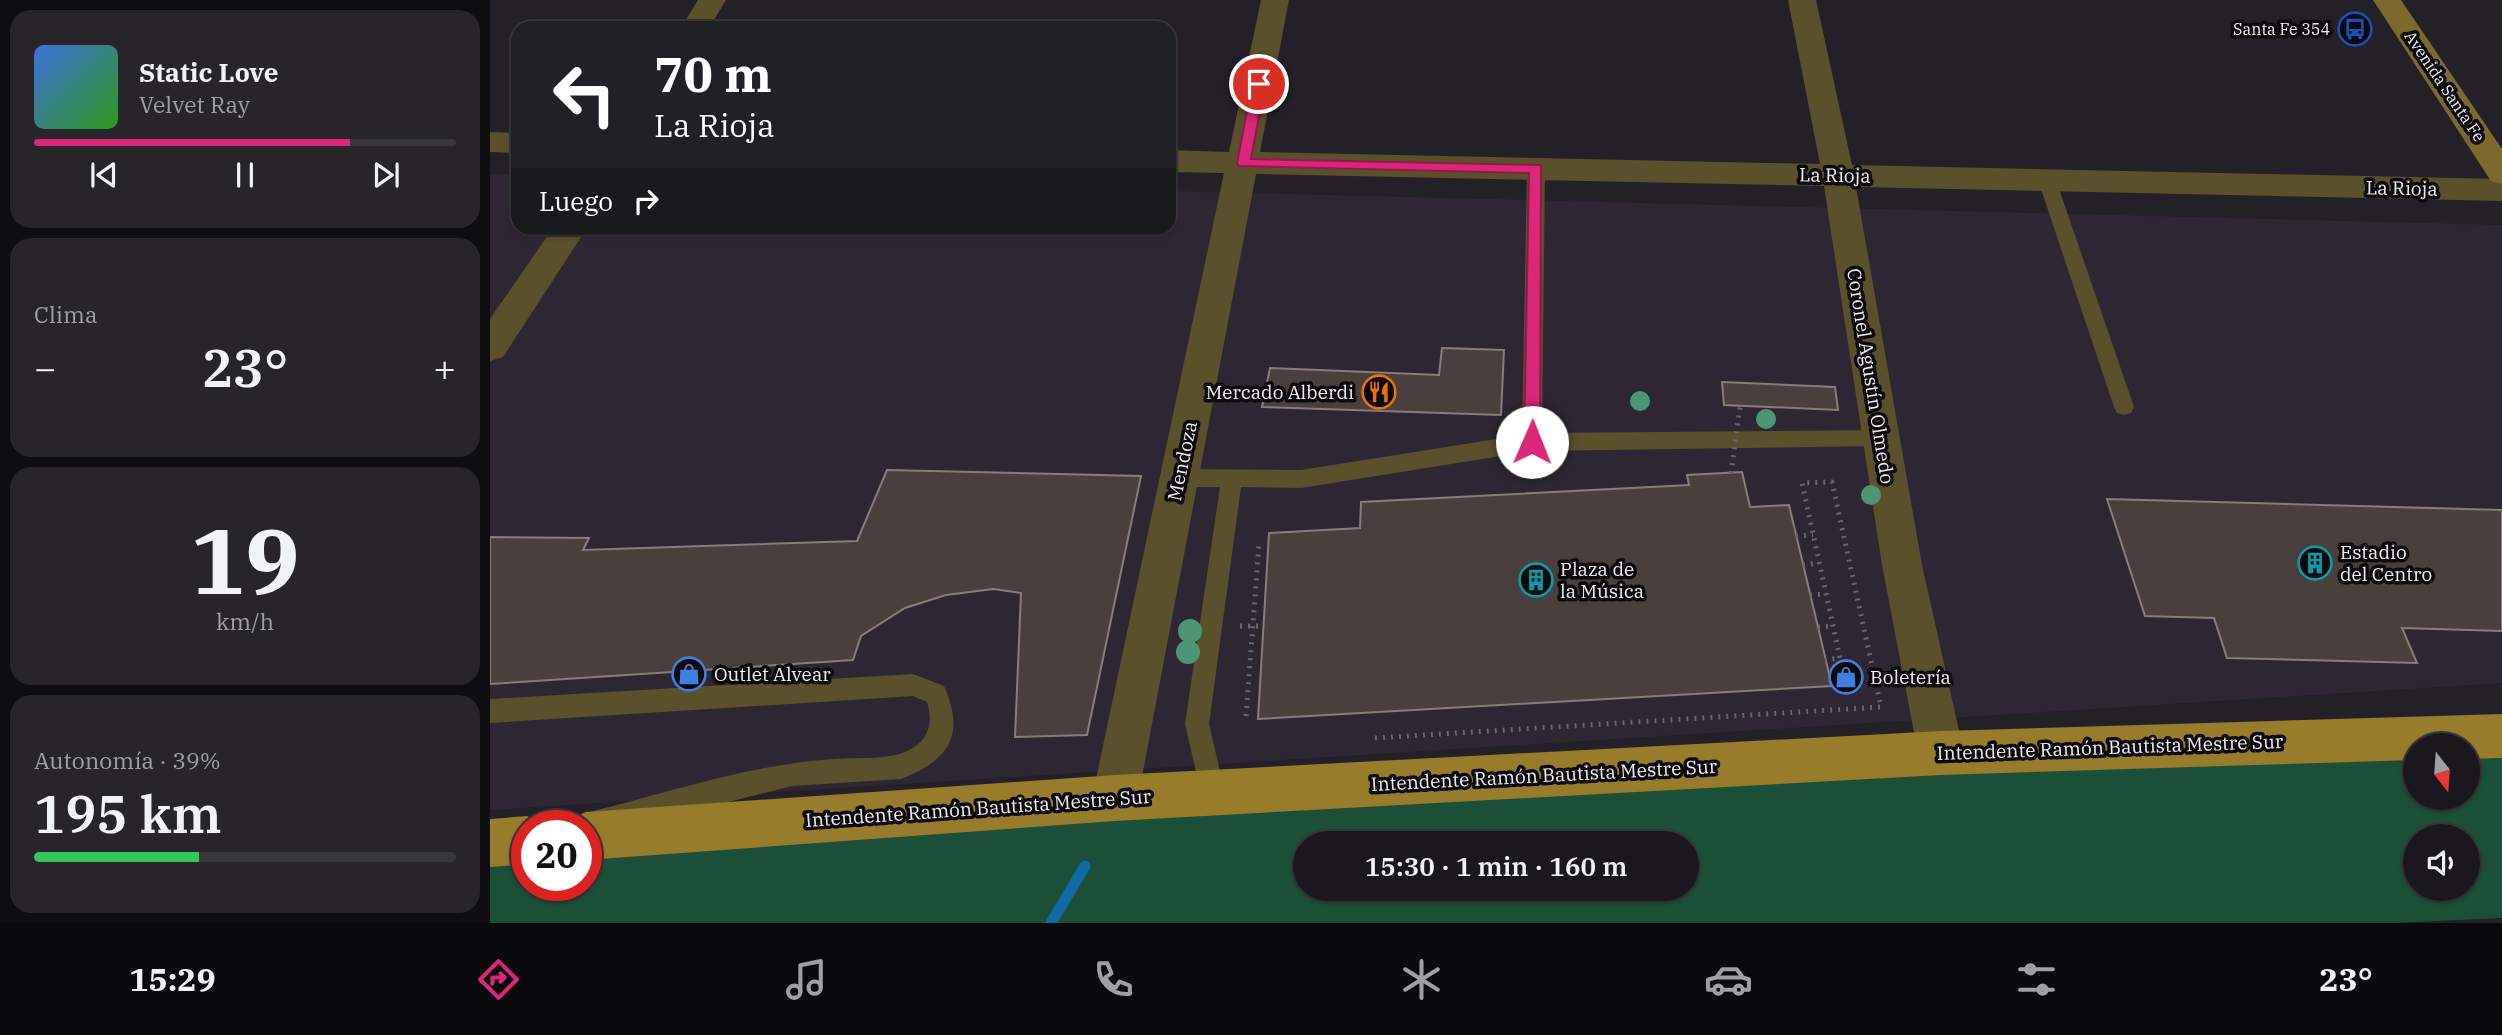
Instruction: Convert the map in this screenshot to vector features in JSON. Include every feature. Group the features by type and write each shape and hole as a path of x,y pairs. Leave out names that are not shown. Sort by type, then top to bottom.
{"main road":[{"name":"Avenida Santa Fe","path":"2387,0 2502,173"},
{"name":"Intendente Ramón Bautista Mestre Sur","path":"602,835 1115,798 1941,753 2502,736"},
{"path":"490,843 511,841"}],"street":[{"path":"699,21 712,0"},
{"name":"Mendoza","path":"1115,798 1275,0"},
{"name":"Coronel Agustín Olmedo","path":"1802,0 1838,175 1902,565 1941,753"},
{"path":"490,142 511,143"},
{"name":"La Rioja","path":"1176,161 2502,190"},
{"path":"490,347 565,235"}],"lane":[{"path":"1532,442 1536,168"},
{"path":"2047,180 2124,407"},
{"path":"1178,478 1301,479 1532,442 1881,438"},
{"path":"1212,793 1198,724 1233,478"},
{"path":"490,711 912,685 936,694 943,713 940,737 924,755 901,767 792,774 602,822"}],"path":[{"path":"1731,473 1740,407"},
{"path":"1369,739 1881,707 1832,482 1802,482 1840,658 1825,660"},
{"path":"1796,536 1813,535"},
{"path":"1246,716 1259,544"},
{"path":"1803,565 1819,563"},
{"path":"1810,596 1826,594"},
{"path":"1243,626 1263,626"},
{"path":"1818,627 1833,626"}],"shaded area":[{"path":"490,174 511,175 511,235 1176,235 1176,191 2502,225 2502,683 490,810"}],"green space":[{"path":"2502,736 2502,918 2393,923 490,923 490,843 511,841 511,901 602,901 602,835 2403,741 2403,810 2480,810 2480,737"}],"building":[{"path":"1442,348 1504,350 1501,415 1262,407 1270,368 1439,375"},
{"path":"1722,382 1835,387 1838,410 1724,405"},
{"path":"887,470 1141,476 1087,735 1015,737 1021,593 993,589 946,595 905,608 861,636 853,660 490,684 490,537 589,538 583,550 857,541"},
{"name":"Plaza de la Música","path":"1742,472 1750,507 1789,505 1832,686 1258,719 1269,533 1360,528 1361,502 1689,485 1687,475"},
{"name":"Estadio del Centro","path":"2107,499 2502,510 2502,631 2402,628 2417,663 2227,658 2214,618 2145,616"}],"waterway":[{"path":"1051,923 1085,866"}],"place":[{"name":"Santa Fe 354","path":"2355,29"},
{"name":"Mercado Alberdi","path":"1379,392"},
{"name":"Estadio del Centro","path":"2315,563"},
{"name":"Plaza de la Música","path":"1536,580"},
{"name":"Outlet Alvear","path":"689,674"},
{"name":"Boletería","path":"1846,677"}],"route":[{"path":"1259,84 1244,163 1536,168 1532,442"}]}
